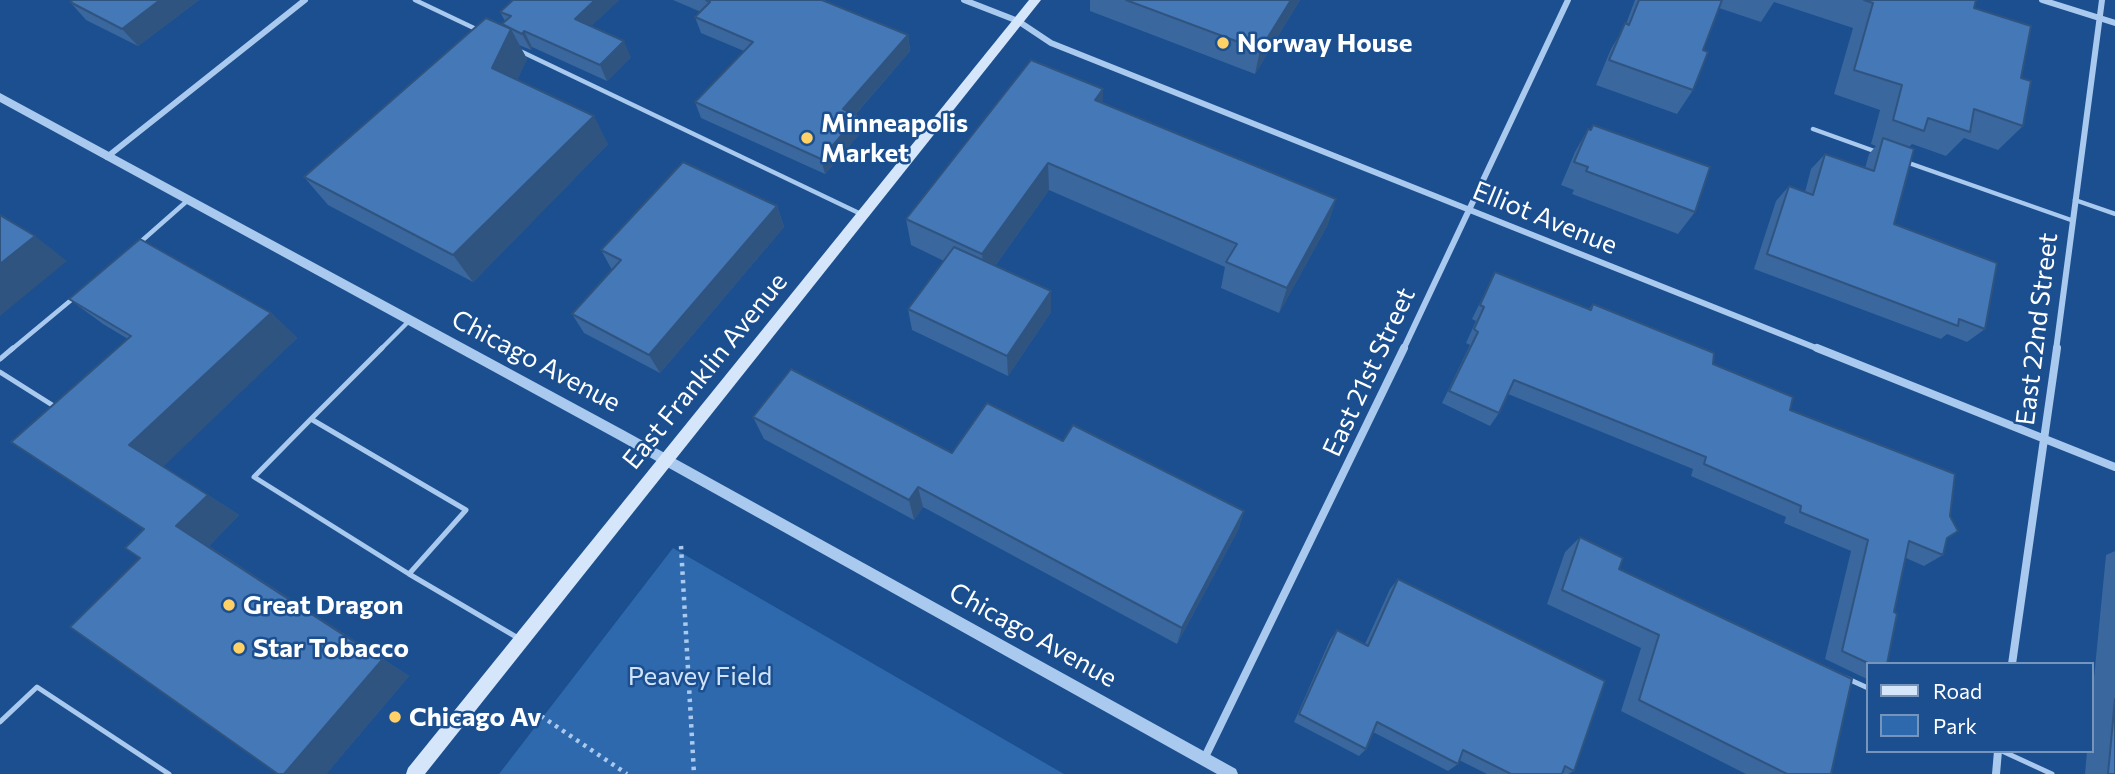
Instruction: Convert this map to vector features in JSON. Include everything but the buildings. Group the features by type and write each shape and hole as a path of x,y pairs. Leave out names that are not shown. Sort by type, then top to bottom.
{"main road":[{"name":"East Franklin Avenue","path":"414,774 1035,0"}],"street":[{"path":"107,157 305,0"},
{"name":"Elliot Avenue","path":"964,0 1018,22 1051,43 2115,467"},
{"name":"East 21st Street","path":"1204,759 1568,0"},
{"path":"2042,0 2115,23"},
{"name":"East 22nd Street","path":"2012,662 2045,439 2071,220 2102,0"},
{"name":"Chicago Avenue","path":"0,97 666,460 1231,774"},
{"path":"1996,774 2000,753"}],"lane":[{"path":"415,0 489,35"},
{"path":"513,47 863,215"},
{"path":"1813,129 1889,156"},
{"path":"1902,161 2071,220"},
{"path":"2075,200 2115,214"},
{"path":"127,253 187,201"},
{"path":"0,359 85,288"},
{"path":"410,320 254,477 522,641"},
{"path":"0,372 69,415"},
{"path":"312,419 466,510 410,573"},
{"path":"1843,677 1867,688"},
{"path":"0,722 37,687 169,774"},
{"path":"2005,753 2052,774"}],"path":[{"path":"681,546 694,774"},
{"path":"541,716 628,774"}],"green space":[{"name":"Peavey Field","path":"673,548 1064,774 499,774"}],"place":[{"name":"Norway House","path":"1223,43"},
{"name":"Minneapolis Market","path":"807,138"},
{"name":"Great Dragon","path":"229,605"},
{"name":"Star Tobacco","path":"239,648"},
{"name":"Chicago Av","path":"395,717"}]}
